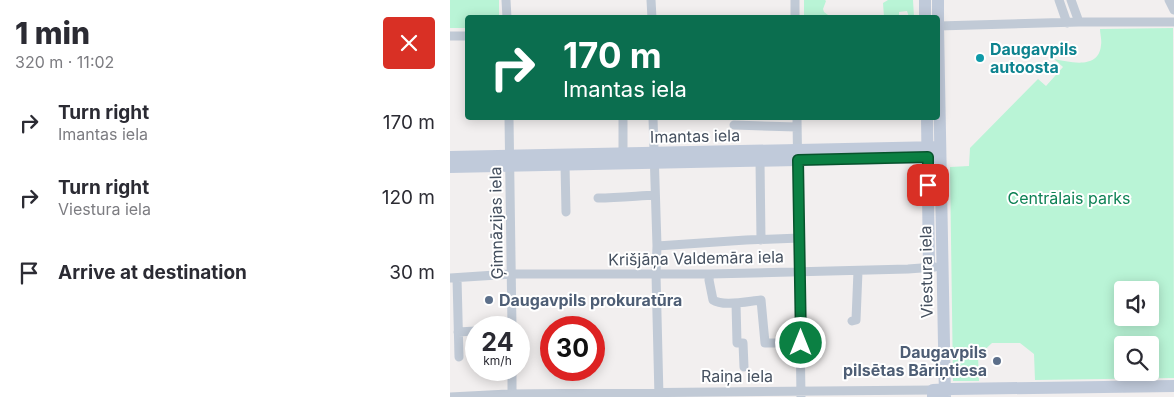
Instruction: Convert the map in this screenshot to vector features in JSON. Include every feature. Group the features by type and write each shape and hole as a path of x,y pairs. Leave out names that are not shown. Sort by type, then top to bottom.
{"street":[{"path":"506,0 506,15"},
{"path":"651,0 652,15"},
{"path":"795,0 795,15"},
{"path":"925,0 925,15"},
{"name":"Viestura iela","path":"938,0 938,15"},
{"path":"1067,22 1059,2 1071,0 1079,22"},
{"path":"1169,0 1174,10"},
{"path":"940,26 1067,22 1174,22"},
{"path":"450,36 465,36"},
{"name":"Ģimnāzijas iela","path":"508,120 512,316"},
{"path":"623,120 624,153"},
{"path":"653,120 660,395"},
{"name":"Viestura iela","path":"927,120 934,152"},
{"name":"Viestura iela","path":"935,120 939,393"},
{"path":"734,125 797,122 801,272 801,394"},
{"name":"Imantas iela","path":"450,157 565,164 654,158 934,152"},
{"name":"Imantas iela","path":"450,167 509,160 624,153 654,158 760,161 798,155"},
{"path":"760,161 761,240"},
{"path":"565,164 566,212"},
{"path":"598,198 655,195"},
{"path":"657,246 800,238"},
{"name":"Krišjāņa Valdemāra iela","path":"453,278 512,274 710,274 858,271 936,267"},
{"path":"852,321 856,320 858,271"},
{"path":"710,274 712,300 736,303 761,300 765,343 801,343"},
{"path":"453,278 459,357"},
{"path":"736,303 737,344 743,343 744,367"},
{"path":"458,332 465,332"},
{"path":"512,381 512,396"},
{"name":"Raiņa iela","path":"450,397 1113,392 1174,386"}],"green space":[{"path":"450,0 499,0 499,15 465,15 465,28 450,28"},
{"path":"804,0 826,1 823,9 828,15 804,15"},
{"path":"888,0 913,0 914,15 908,15 907,11 899,12 899,15 884,15 883,3"},
{"name":"Centrālais parks","path":"1173,28 1174,378 1159,378 1159,336 1114,336 1114,379 1035,380 1034,354 1020,343 992,343 978,356 979,381 953,381 950,167 969,166 970,148 1038,79 1046,86 1063,67 1054,59 1068,62 1089,61 1099,53 1100,29"}],"place":[{"name":"Daugavpils autoosta","path":"980,58"},
{"name":"Daugavpils prokuratūra","path":"489,300"},
{"name":"Daugavpils pilsētas Bāriņtiesa","path":"997,361"}],"route":[{"path":"801,343 798,160 928,157 928,185"}]}
